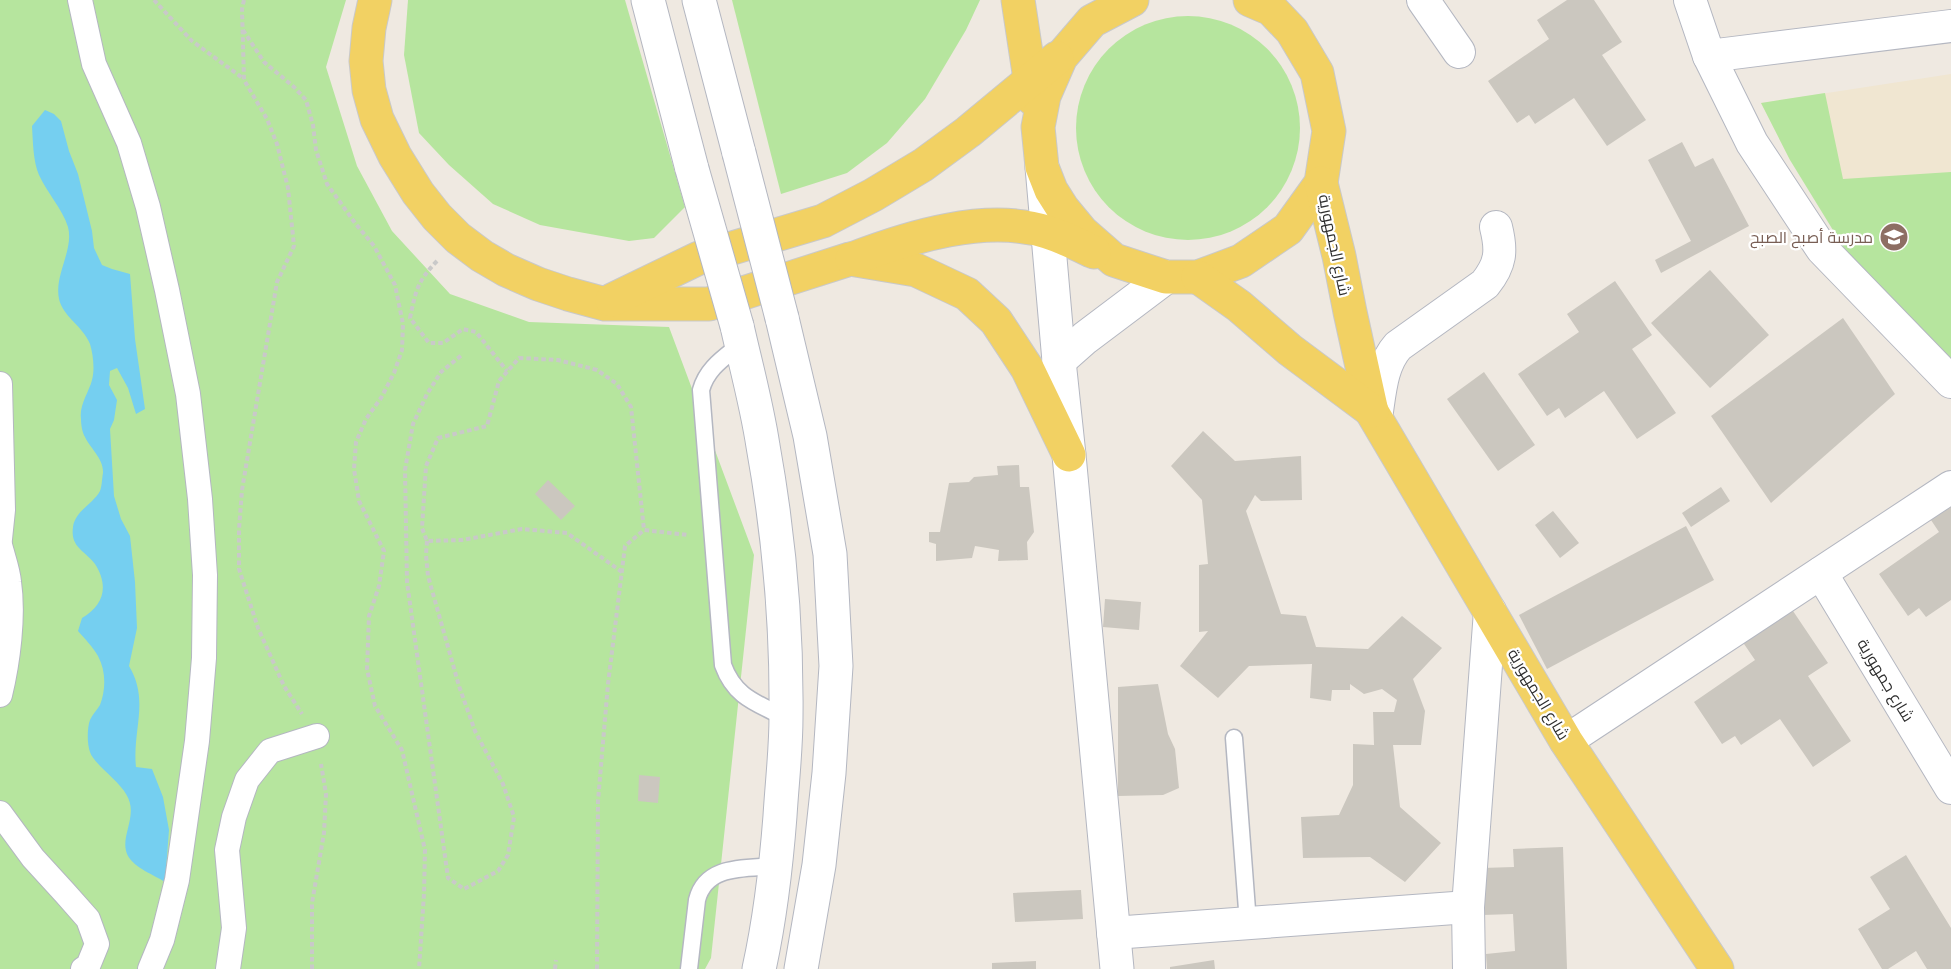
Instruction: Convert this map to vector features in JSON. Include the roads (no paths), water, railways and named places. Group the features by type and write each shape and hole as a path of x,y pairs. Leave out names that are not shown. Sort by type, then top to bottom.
{"main road":[{"path":"375,0 369,28 366,61 369,90 378,119 395,156 436,217 482,256 506,270 568,294 605,304 709,304 896,242 958,229 1004,225 1047,232 1114,260 1166,277 1198,277 1241,261 1288,229 1321,183 1329,131 1317,73 1292,31 1271,9 1250,0"},
{"path":"648,0 692,169 739,335 763,445 777,543 785,636 786,718 776,866 759,969"},
{"path":"699,0 782,318 810,436 830,554 836,666 829,773 819,865 801,969"},
{"path":"1018,0 1038,127 1117,969"},
{"path":"1038,127 1044,96 1061,57 1092,21 1132,0"},
{"path":"605,304 699,258 823,221 873,195 923,165 968,132 1067,49"},
{"path":"1042,167 1051,190 1063,209 1082,232 1114,260"},
{"name":"شارع الجمهورية","path":"1321,183 1374,414 1566,741 1717,969"},
{"path":"850,259 916,270 967,294 996,321 1027,368 1069,455"},
{"path":"1059,362 1085,338 1166,277"},
{"name":"شارع الجمهورية","path":"1198,277 1239,306 1290,350 1374,414"}],"street":[{"path":"80,0 94,64 129,143 148,207 188,394 200,499 205,575 204,658 197,741 177,880 162,940 150,969"},
{"path":"1424,0 1459,52"},
{"path":"1690,0 1709,56 1752,143 1822,249 1951,382"},
{"path":"1709,56 1951,26"},
{"path":"1374,414 1390,354 1485,284 1495,271 1500,245 1496,227"},
{"path":"0,384 3,510 0,539"},
{"path":"1566,741 1951,487"},
{"path":"0,545 9,583 10,628 7,668 0,695"},
{"name":"شارع جمهورية","path":"1821,573 1951,788"},
{"path":"1469,969 1468,907 1490,611"},
{"path":"228,969 234,928 227,850 234,817 247,780 270,751 317,736"},
{"path":"0,813 33,858 88,919 97,944 88,966 83,969"},
{"path":"1113,933 1468,907"}],"lane":[{"path":"739,335 713,366 703,381 701,390 723,665 736,690 786,718"},
{"path":"1234,738 1248,923"},
{"path":"689,969 697,900 699,892 708,879 727,871 776,866"}],"water":[{"path":"45,110 54,114 61,121 78,174 94,248 102,265 130,274 135,339 145,409 136,414 128,388 117,368 110,371 109,385 117,400 110,429 114,496 121,519 130,536 135,582 137,628 129,666 135,679 139,704 136,767 152,769 163,797 169,830 165,882 140,868 128,856 125,841 130,818 130,802 123,789 92,756 88,745 89,723 102,699 104,674 98,656 78,631 82,618 99,601 103,587 95,564 76,545 73,527 77,516 100,491 103,468 84,435 81,423 81,409 93,376 90,344 65,311 59,299 59,281 68,245 68,227 39,175 34,158 32,126"}],"place":[{"name":"مدرسة أصبح الصبح","path":"1894,237"}]}
